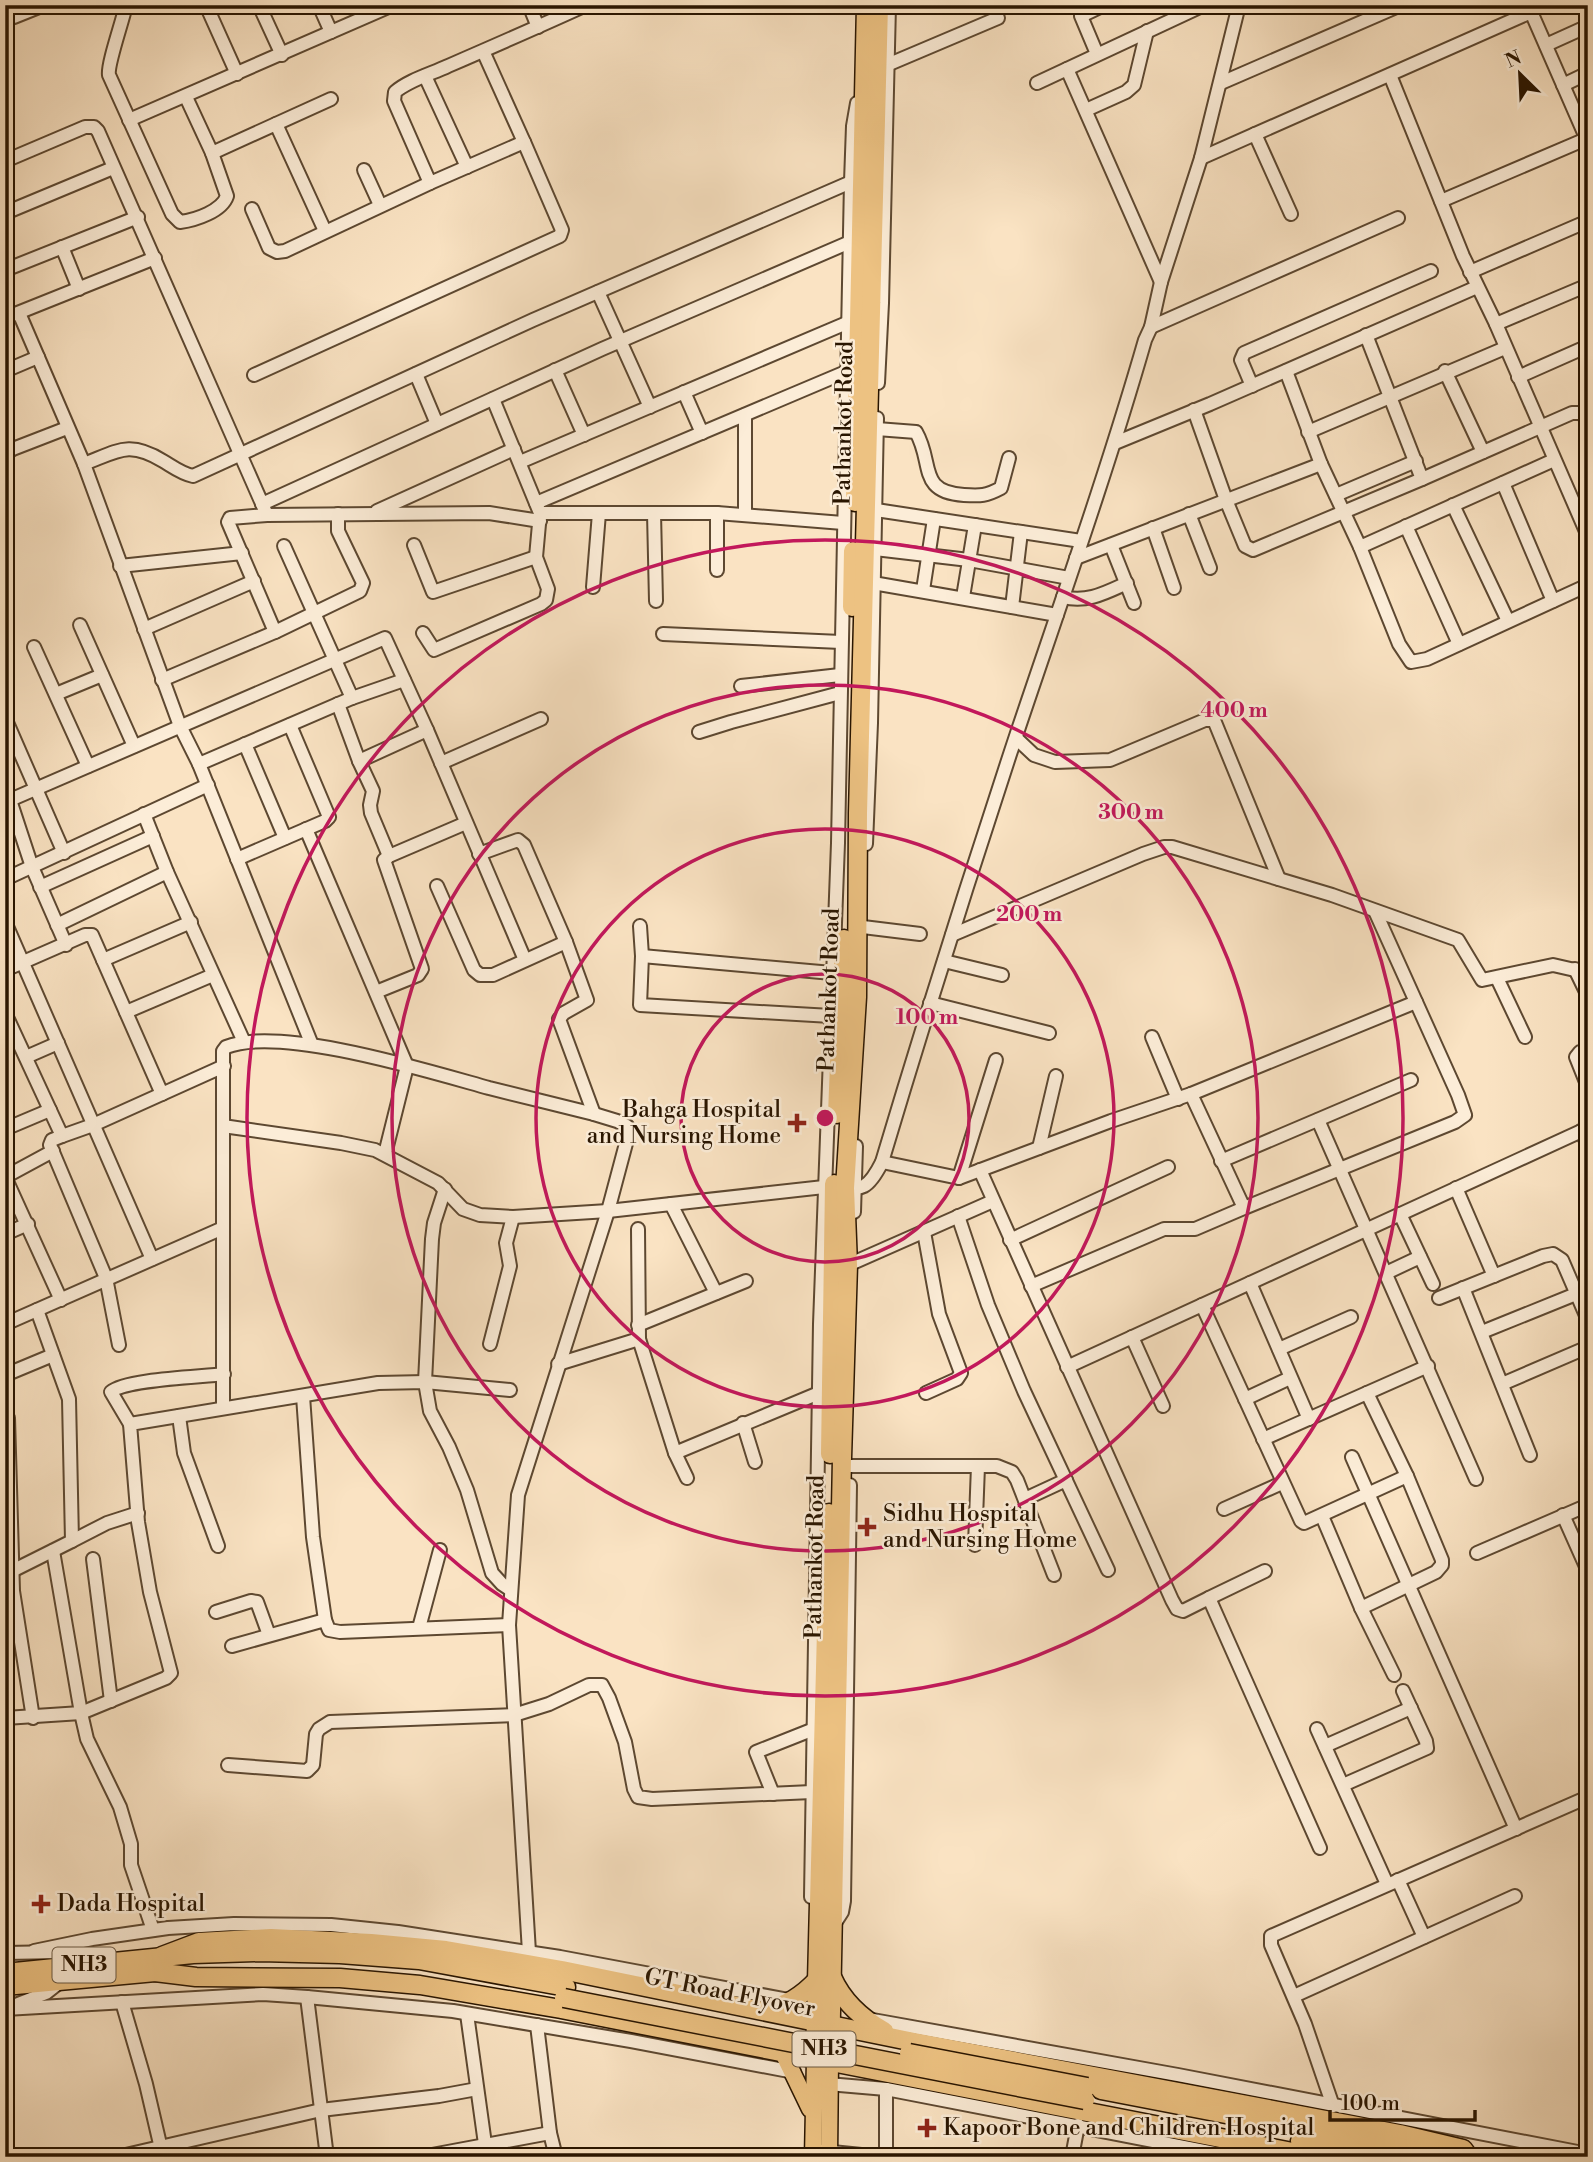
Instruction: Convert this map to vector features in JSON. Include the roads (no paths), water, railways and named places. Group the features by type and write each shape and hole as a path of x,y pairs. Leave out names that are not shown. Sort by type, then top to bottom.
{"highway":[{"path":"822,2060 830,1461 839,1188 866,5"},
{"name":"Pathankot Road","path":"824,1978 833,1927 851,1264 839,1188 857,997 857,841 878,5"},
{"path":"158,1964 199,1942 271,1938 446,1950 1400,2134 1463,2149 1469,2157"},
{"name":"NH3","path":"5,1973 130,1960 158,1964"},
{"path":"158,1964 196,1978 340,1978 420,1986 561,2009 1318,2157"},
{"name":"NH3","path":"5,1986 158,1964"},
{"name":"GT Road Flyover","path":"158,1964 342,1966 421,1973 565,1992 1086,2093 1449,2157"},
{"path":"762,2011 794,2001 824,1978"},
{"path":"824,1978 863,2019 896,2038"},
{"name":"GT Road Flyover","path":"1086,2093 1379,2157"}],"main road":[{"path":"783,2053 814,2118 821,2154"},
{"path":"821,2154 828,2084 822,2060"},
{"path":"814,2118 822,2060"}],"street":[{"path":"6,5 8,13 14,17 44,5"},
{"path":"126,5 116,48 108,68 112,86 172,214 180,222 218,208 226,200 226,190 212,153 186,97"},
{"path":"206,5 237,74"},
{"path":"259,5 282,55"},
{"path":"319,5 331,32"},
{"path":"529,5 538,27"},
{"path":"429,183 394,100 398,89 586,5"},
{"path":"824,1978 811,1946 819,1393 863,927 871,723 889,5"},
{"path":"1097,54 1078,11 1104,5"},
{"path":"1168,5 1174,19"},
{"path":"1037,83 1204,5"},
{"path":"223,1126 361,1146 385,1154 438,1182 463,1209 480,1215 513,1217 608,1211 869,1184 882,1162 952,935 1115,443 1151,327 1161,282 1201,158 1239,5"},
{"path":"1221,83 1379,10 1401,5"},
{"path":"129,120 282,55 385,7"},
{"path":"1201,158 1390,75 1530,9 1587,141 1441,201"},
{"path":"887,65 998,18"},
{"path":"1546,45 1588,26"},
{"path":"1086,110 1126,92 1134,85 1147,31"},
{"path":"254,374 560,236 562,230 483,51"},
{"path":"839,1188 831,1016 838,842 851,182 853,126 864,61"},
{"path":"1067,69 1161,282"},
{"path":"1563,85 1588,74"},
{"path":"1390,75 1470,272 1496,324 1588,535"},
{"path":"425,76 467,167"},
{"path":"212,153 331,99"},
{"path":"276,124 325,231"},
{"path":"5,161 90,126 98,131 264,509"},
{"path":"1255,134 1291,214"},
{"path":"252,209 272,251 285,251 380,205 524,142"},
{"path":"5,212 113,169"},
{"path":"364,170 380,205"},
{"path":"84,464 130,447 193,476 416,373 851,182"},
{"path":"6,266 138,217"},
{"path":"1151,327 1398,218"},
{"path":"1470,272 1588,220"},
{"path":"275,632 229,518 264,509 437,424 555,370 850,242"},
{"path":"62,247 79,289"},
{"path":"5,318 155,258"},
{"path":"1252,386 1241,360 1247,351 1431,271"},
{"path":"1496,324 1588,285"},
{"path":"1115,443 1477,287"},
{"path":"598,292 650,407"},
{"path":"19,313 84,464 180,726 199,764 312,1045"},
{"path":"520,462 849,322"},
{"path":"1366,335 1422,479"},
{"path":"1518,377 1588,346"},
{"path":"1308,432 1445,371 1505,348"},
{"path":"5,371 38,357"},
{"path":"555,370 584,435"},
{"path":"539,512 702,433 848,371"},
{"path":"1286,371 1321,464 1360,547 1399,643 1411,662 1427,659 1588,585"},
{"path":"1445,371 1483,452"},
{"path":"416,373 437,424"},
{"path":"684,392 702,433"},
{"path":"423,633 434,650 546,600 548,589 536,557 539,512 493,399"},
{"path":"1194,410 1245,546 1253,550 1578,412 1582,413 1588,422"},
{"path":"745,415 745,515"},
{"path":"5,436 8,451 67,428"},
{"path":"877,429 916,432 922,442 930,479 937,489 949,494 987,496 1001,488 1009,458"},
{"path":"370,514 514,449"},
{"path":"1360,547 1554,460"},
{"path":"1336,495 1416,461"},
{"path":"1076,558 1321,464"},
{"path":"1503,483 1553,601"},
{"path":"1453,505 1508,621"},
{"path":"264,509 338,514 717,513 843,523"},
{"path":"876,510 1081,541"},
{"path":"593,587 599,513"},
{"path":"654,513 656,601"},
{"path":"717,513 717,570"},
{"path":"162,680 356,594 362,588 360,575 338,531 338,514"},
{"path":"1189,514 1210,568"},
{"path":"923,590 934,519"},
{"path":"963,597 975,524"},
{"path":"1406,526 1459,644"},
{"path":"1153,528 1174,589"},
{"path":"1012,607 1021,533"},
{"path":"414,545 433,592 536,557"},
{"path":"1111,545 1134,603"},
{"path":"284,546 352,698"},
{"path":"875,549 969,560 1069,578"},
{"path":"120,566 242,553"},
{"path":"144,629 254,581"},
{"path":"873,583 1057,615"},
{"path":"1063,597 1075,600 1090,599 1127,583"},
{"path":"80,625 134,746"},
{"path":"663,634 841,642"},
{"path":"66,944 32,867 8,797 88,766 384,638 427,730 525,960"},
{"path":"34,647 88,766"},
{"path":"56,695 102,675"},
{"path":"741,686 840,675"},
{"path":"199,764 352,698 404,680"},
{"path":"699,732 840,694"},
{"path":"338,704 373,791 371,813 389,856"},
{"path":"5,719 64,853"},
{"path":"441,763 541,719"},
{"path":"1016,738 1034,755 1055,762 1110,760 1205,720 1214,720 1279,879"},
{"path":"237,859 329,817 329,811 290,725"},
{"path":"359,761 427,730"},
{"path":"245,744 285,838"},
{"path":"5,879 208,786"},
{"path":"144,814 167,872 244,1042"},
{"path":"376,992 418,975 422,969 384,863 389,856 466,823"},
{"path":"306,829 407,1066 385,1154"},
{"path":"40,887 153,836"},
{"path":"479,854 514,841 522,842 566,942 587,1000 560,1016 560,1025 594,1114"},
{"path":"952,935 1143,853 1164,847 1180,849 1332,895 1458,940 1482,980 1553,965 1581,971 1588,996"},
{"path":"57,925 167,872"},
{"path":"437,886 476,973 493,975 566,942"},
{"path":"1031,1286 1158,1231 1169,1228 1195,1229 1455,1122 1465,1115 1375,911"},
{"path":"5,922 152,1259"},
{"path":"103,960 191,922"},
{"path":"640,926 640,1005 831,1016"},
{"path":"863,927 920,934"},
{"path":"5,970 85,935 92,935 162,1094"},
{"path":"642,956 832,973"},
{"path":"944,961 1002,975"},
{"path":"126,1012 213,975"},
{"path":"1497,978 1525,1037"},
{"path":"882,1162 959,1178 1191,1094 1416,1002"},
{"path":"930,1003 1049,1033"},
{"path":"6,1016 62,1136"},
{"path":"1152,1037 1178,1099"},
{"path":"223,1408 225,1049 256,1041 312,1045 407,1066 624,1123 628,1130 608,1211 518,1495 509,1625 528,1952"},
{"path":"26,1057 58,1043"},
{"path":"1588,1053 1580,1052 1576,1057 1588,1087"},
{"path":"959,1178 996,1060"},
{"path":"119,1346 106,1278 51,1142 224,1066"},
{"path":"1039,1148 1056,1076"},
{"path":"1221,1161 1411,1080"},
{"path":"1191,1094 1244,1208"},
{"path":"5,1129 50,1110"},
{"path":"1318,1120 1476,1479"},
{"path":"1067,1367 1584,1129 1588,1145"},
{"path":"53,1151 5,1177 61,1300"},
{"path":"1010,1240 1168,1167"},
{"path":"980,1170 1175,1606 1183,1611 1265,1571"},
{"path":"1456,1188 1494,1276"},
{"path":"445,1189 432,1239 425,1382 430,1411 463,1480 492,1573 511,1590"},
{"path":"833,1927 842,1912 844,1901 851,1264 993,1201"},
{"path":"671,1204 716,1293"},
{"path":"1400,1214 1433,1284"},
{"path":"958,1216 998,1329 1108,1570"},
{"path":"490,1344 510,1266 506,1243 513,1217"},
{"path":"5,1234 28,1224"},
{"path":"5,1324 223,1228"},
{"path":"638,1229 639,1339 675,1453 687,1478"},
{"path":"923,1232 939,1314 961,1373 957,1379 926,1393"},
{"path":"1439,1298 1543,1255 1553,1254 1562,1260 1588,1320"},
{"path":"1386,1273 1420,1257"},
{"path":"638,1325 746,1281"},
{"path":"1250,1283 1309,1419"},
{"path":"1463,1288 1530,1455"},
{"path":"1482,1332 1576,1294"},
{"path":"1202,1305 1301,1521 1304,1523 1322,1516 1407,1476"},
{"path":"37,1310 69,1399 72,1541"},
{"path":"1279,1349 1351,1317"},
{"path":"1132,1337 1163,1406"},
{"path":"558,1364 639,1339"},
{"path":"1502,1384 1588,1347"},
{"path":"5,1375 53,1355"},
{"path":"1263,1439 1428,1366"},
{"path":"5,1718 80,1713 166,1678 171,1673 150,1591 138,1513 130,1424 111,1392 130,1384 224,1374"},
{"path":"1245,1399 1290,1378"},
{"path":"130,1424 379,1383 425,1382 510,1390"},
{"path":"675,1453 819,1393"},
{"path":"1361,1608 1436,1572 1442,1565 1407,1476 1367,1393"},
{"path":"303,1396 313,1537 325,1620 329,1630 341,1632 509,1625"},
{"path":"179,1416 184,1453 218,1546"},
{"path":"8,1418 7,1478 12,1571 9,1593 33,1718"},
{"path":"743,1423 755,1462"},
{"path":"1352,1457 1516,1829"},
{"path":"849,1466 997,1466 1012,1472 1054,1575"},
{"path":"975,1545 978,1466"},
{"path":"1025,1499 1066,1480"},
{"path":"1224,1509 1282,1483"},
{"path":"1477,1553 1588,1505"},
{"path":"12,1571 107,1523 138,1513"},
{"path":"1563,1515 1588,1571"},
{"path":"1322,1516 1361,1608 1394,1675"},
{"path":"419,1628 440,1550"},
{"path":"53,1551 80,1713 87,1739 120,1807 131,1844 131,1865 153,1930"},
{"path":"93,1559 111,1701"},
{"path":"1209,1598 1320,1849"},
{"path":"216,1612 251,1601 257,1602 269,1635"},
{"path":"232,1646 325,1620"},
{"path":"228,1765 307,1771 313,1765 317,1734 330,1722 514,1715 528,1712 596,1684 602,1685 607,1693 622,1731 638,1797 652,1799 812,1792"},
{"path":"1343,1785 1427,1748 1402,1691"},
{"path":"1325,1746 1410,1708"},
{"path":"773,1794 756,1752 814,1729"},
{"path":"1317,1729 1343,1785 1424,1937"},
{"path":"1333,2106 1316,2052 1270,1945 1271,1936 1588,1797"},
{"path":"1294,1996 1515,1896"},
{"path":"5,1940 6,1953 34,1951 153,1930 234,1924 331,1925 398,1932 528,1952 794,2001"},
{"path":"34,1951 130,1960"},
{"path":"5,2008 46,1993 63,1979"},
{"path":"5,2008 262,1994 307,1997 467,2014 794,2072"},
{"path":"307,1997 327,2157"},
{"path":"121,2002 146,2084 162,2152"},
{"path":"467,2014 485,2144"},
{"path":"863,2019 1152,2070 1588,2154"},
{"path":"537,2025 550,2133 556,2157"},
{"path":"828,2084 887,2089 1235,2157"},
{"path":"117,2157 162,2152 321,2110 478,2089"},
{"path":"886,2157 887,2089"},
{"path":"1072,2157 1078,2125"},
{"path":"421,2157 550,2133"},
{"path":"1153,2157 1156,2142"},
{"path":"821,2154 881,2157"}],"place":[{"name":"Bahga Hospital and Nursing Home","path":"797,1123"},
{"name":"Sidhu Hospital and Nursing Home","path":"867,1527"},
{"name":"Dada Hospital","path":"41,1904"},
{"name":"Kapoor Bone and Children Hospital","path":"927,2128"}]}
